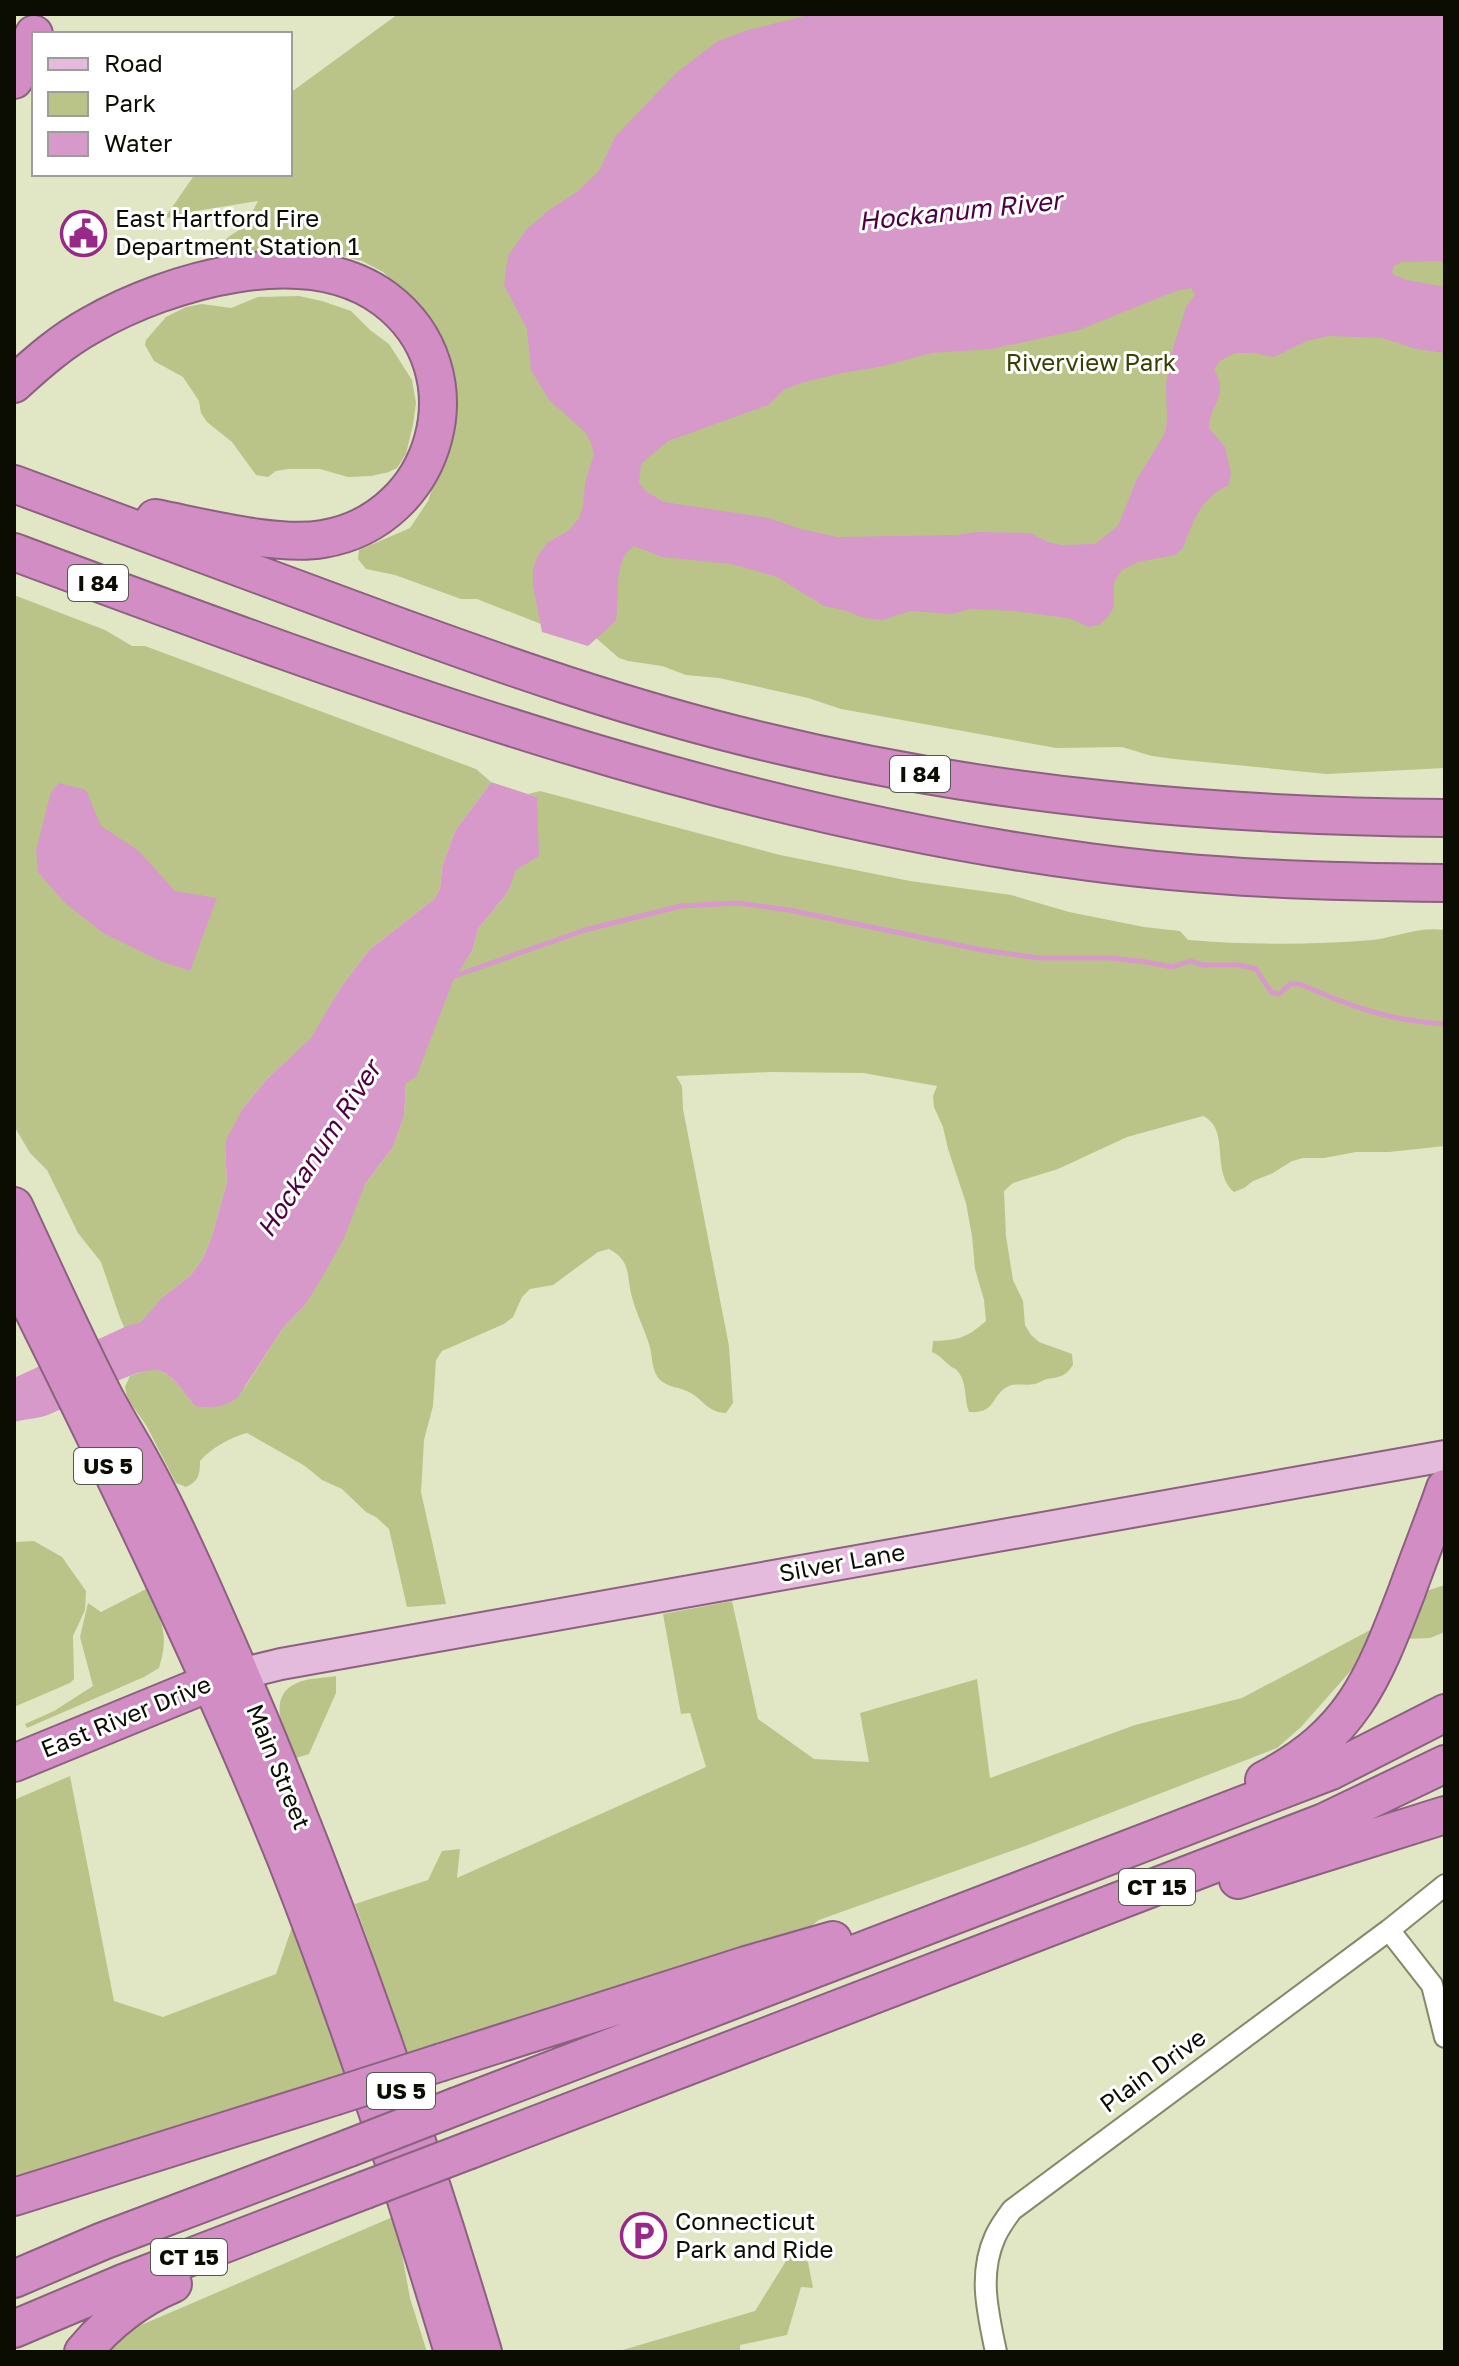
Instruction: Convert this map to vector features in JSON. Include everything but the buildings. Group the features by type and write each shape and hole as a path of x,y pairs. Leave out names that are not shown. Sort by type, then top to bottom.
{"highway":[{"path":"34,32 43,14"},
{"path":"14,384 72,336 127,308 200,282 268,270 324,274 355,282 372,291 387,300 404,317 430,358 437,385 438,411 426,462 412,486 394,505 350,532 320,539 281,539 55,499"},
{"name":"I 84","path":"14,484 512,667 612,700 738,735 874,766 1015,789 1115,801 1275,813 1445,818"},
{"name":"I 84","path":"14,552 407,694 544,739 780,804 911,832 1074,860 1192,873 1302,880 1444,883"},
{"path":"1275,813 1445,832"},
{"path":"1192,873 1311,895 1358,900 1445,902"},
{"name":"Main Street","path":"14,1206 64,1343 319,1867 375,2014 423,2156 483,2352"},
{"name":"Main Street","path":"14,1272 64,1343"},
{"path":"1094,1863 1175,1817 1268,1778 1306,1753 1344,1720 1371,1680 1382,1656 1445,1488"},
{"name":"Main Street","path":"225,1679 276,1837 343,2009 404,2191 453,2352"},
{"name":"East River Drive","path":"14,1763 225,1679"},
{"name":"CT 15","path":"14,2279 103,2241 1331,1771 1445,1713"},
{"name":"CT 15","path":"14,2329 123,2283 366,2194 415,2171 1324,1822 1445,1764"},
{"path":"864,2000 984,1973 1219,1886 1445,1815"},
{"path":"14,2197 746,1965 1012,1893"},
{"path":"83,2352 115,2320 156,2291 312,2230 366,2194"}],"main road":[{"name":"Silver Lane","path":"225,1679 343,1653 1445,1456"}],"street":[{"name":"Plain Drive","path":"996,2352 985,2296 986,2265 995,2236 1012,2210 1033,2191 1389,1930 1445,1885"},
{"path":"1389,1930 1432,1985 1445,2037"}],"green space":[{"name":"Riverview Park","path":"398,14 1445,14 1445,768 1327,774 1174,759 1122,747 1056,748 841,709 808,698 628,661 619,658 596,638 616,621 555,539 540,554 535,577 541,624 477,599 461,599 395,575 366,569 358,559 359,550 410,528 428,501 437,474 437,333 419,305 383,272 362,261 298,248 246,253 232,258 223,256 220,251 225,241 243,226 258,201 164,219 194,176 292,176 292,92"},
{"path":"299,296 351,311 389,344 412,380 416,403 413,425 406,454 397,468 371,476 348,477 320,469 288,469 276,471 268,477 256,475 232,442 207,422 201,413 199,401 183,377 154,361 145,345 166,317 186,307 202,304 231,308 258,297"},
{"path":"14,595 105,630 132,646 145,646 476,769 491,782 455,831 442,867 440,889 434,899 369,950 341,987 312,1038 267,1079 243,1108 225,1149 227,1182 203,1258 190,1276 163,1297 135,1351 101,1262 78,1233 47,1170 30,1153 14,1126"},
{"path":"540,791 780,855 910,881 1011,895 1069,912 1180,931 1188,940 1257,944 1326,943 1372,940 1427,929 1445,930 1445,1146 1303,1158 1234,1192 1223,1173 1216,1130 1203,1116 1127,1137 1058,1169 1013,1183 1004,1191 1006,1236 1013,1280 1023,1301 1025,1325 1039,1342 1072,1354 1073,1365 1059,1377 1035,1384 1009,1386 989,1407 969,1412 962,1377 932,1352 933,1341 962,1337 986,1321 966,1203 934,1107 933,1096 937,1086 863,1073 771,1072 676,1076 682,1086 683,1109 729,1346 733,1403 726,1413 720,1412 689,1392 660,1380 634,1303 625,1264 609,1249 598,1252 553,1285 530,1289 522,1297 513,1317 504,1324 442,1351 436,1360 433,1406 424,1440 421,1492 446,1604 407,1607 389,1529 342,1489 322,1480 305,1466 247,1433 234,1437 205,1456 200,1461 198,1477 190,1485 186,1487 176,1483 146,1425 127,1398 125,1387 130,1376 157,1370 176,1382 195,1406 245,1387 283,1328 304,1306 365,1184 393,1147 404,1116 406,1083 453,980 472,951 478,929 508,892 537,797 528,794"},
{"path":"34,1541 62,1557 86,1591 85,1610 73,1636 74,1679 14,1707 14,1542"},
{"path":"1445,1585 1445,1632 1430,1638 1406,1639 1423,1592"},
{"path":"146,1589 164,1636 159,1668 27,1728 25,1724 54,1711 93,1686 80,1637 88,1603 101,1612"},
{"path":"732,1601 758,1719 814,1759 869,1762 860,1713 977,1679 990,1778 1135,1725 1242,1698 1374,1628 1363,1657 1301,1727 1277,1748 1028,1845 819,1920 803,1932 409,2059 355,1904 428,1880 442,1851 460,1849 457,1878 706,1767 690,1713 681,1714 663,1614"},
{"path":"336,1676 336,1693 309,1754 296,1758 280,1718 282,1698 287,1689 297,1683"},
{"path":"70,1776 114,2001 163,2017 276,1974 293,1924 351,2077 14,2180 14,1800"},
{"path":"395,2216 410,2298 427,2352 105,2352 125,2332"},
{"path":"791,2253 808,2262 813,2288 801,2287 787,2335 740,2345 740,2352 616,2352 755,2311"}],"water":[{"name":"Hockanum River","path":"812,14 1445,14 1445,261 1402,262 1394,266 1392,272 1407,280 1445,287 1445,353 1416,349 1382,338 1329,336 1307,341 1274,357 1235,353 1220,361 1214,369 1220,394 1209,428 1225,447 1231,473 1229,485 1205,503 1183,548 1175,555 1138,562 1122,570 1114,582 1114,607 1099,625 1088,627 1072,619 1015,611 970,609 952,614 910,611 883,620 864,618 824,606 777,577 731,564 662,557 634,546 622,560 616,621 588,646 542,632 533,586 533,569 547,543 569,530 579,518 594,454 586,433 549,400 531,370 527,329 504,285 508,256 526,230 577,192 599,171 615,137 676,73 718,41","holes":["1191,288 1195,295 1186,307 1171,355 1166,384 1165,433 1136,481 1118,526 1095,544 1062,545 1030,533 837,537 769,518 664,502 639,483 641,464 668,441 768,405 785,389 805,382 931,353 992,349 1079,330 1176,291"]},
{"name":"Hockanum River","path":"491,782 537,797 539,856 516,870 508,892 478,929 472,951 453,981 416,1077 406,1083 404,1116 393,1147 365,1184 344,1238 322,1278 304,1306 283,1328 238,1397 218,1406 195,1406 170,1377 150,1370 121,1380 45,1416 14,1422 14,1378 129,1325 140,1323 163,1297 190,1276 203,1258 212,1236 227,1182 227,1138 243,1108 267,1079 311,1038 341,987 369,950 434,899 440,889 442,867 455,831"},
{"path":"59,783 86,790 101,826 139,851 175,891 217,898 190,971 160,961 103,933 64,902 38,872 36,850 51,792"}],"waterway":[{"path":"452,977 585,930 681,906 738,903 1039,958 1111,958 1172,967 1190,961 1203,965 1239,965 1256,969 1271,992 1279,994 1290,984 1300,984 1370,1011 1406,1020 1445,1024"}],"place":[{"name":"East Hartford Fire Department Station 1","path":"84,233"},
{"name":"Connecticut Park and Ride","path":"644,2236"}]}
